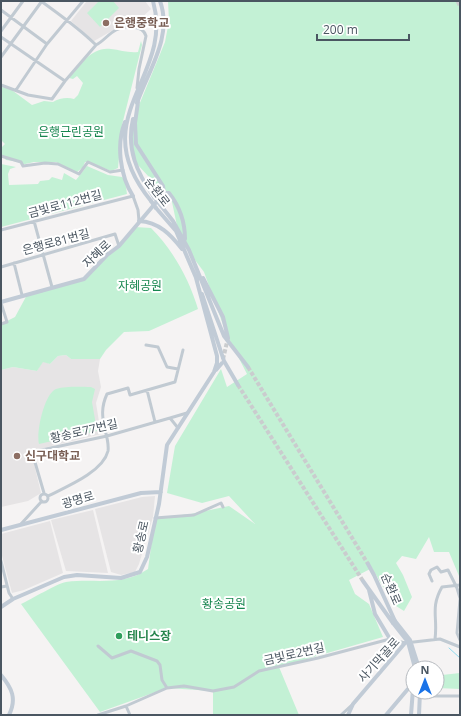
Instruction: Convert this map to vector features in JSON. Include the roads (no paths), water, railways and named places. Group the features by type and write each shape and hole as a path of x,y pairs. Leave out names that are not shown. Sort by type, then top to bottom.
{"main road":[{"name":"순환로","path":"154,1 157,22 156,40 152,56 137,89 129,112 125,134 127,157 133,177 151,202 176,231 196,278 224,361 238,385"},
{"name":"순환로","path":"160,1 164,22 162,36 155,62 138,102 132,124 131,150 137,169 154,197 173,221 184,241 197,268 221,332 248,367"},
{"path":"138,102 135,123 136,144 162,185 164,193 170,193 178,207 185,230 184,241"},
{"path":"129,112 123,126 121,138 123,170 133,196"},
{"name":"자혜로","path":"1,302 84,279 107,255 119,246 146,212 164,193"},
{"path":"139,221 150,222 161,227 185,252"},
{"path":"197,268 224,317 228,338"},
{"path":"196,278 217,356 218,363 214,372"},
{"name":"황송로","path":"1,607 13,599 64,577 77,575 121,578 140,572 147,557 161,492 167,445 214,372 222,363"},
{"name":"광명로","path":"1,530 141,493 161,492"},
{"name":"순환로","path":"368,564 394,622"},
{"name":"순환로","path":"363,581 394,622"},
{"path":"369,590 375,614 390,639"},
{"path":"394,622 410,640 415,660"},
{"path":"410,642 415,660"},
{"name":"사기막골로","path":"348,715 353,704 405,643"},
{"path":"1,675 13,692 14,700 9,715"},
{"path":"386,715 405,692"},
{"path":"412,715 413,700"},
{"path":"412,715 414,700"},
{"path":"418,715 419,700"}],"street":[{"path":"1,31 23,1"},
{"path":"1,57 41,1 61,17 68,19 96,44"},
{"path":"16,90 35,60 64,21 68,19 83,1"},
{"path":"1,10 47,44"},
{"path":"1,85 28,95 52,99 65,80 96,44 102,42 117,29 135,27 141,28 145,32 145,45 139,69 137,89"},
{"path":"1,37 65,80"},
{"path":"1,156 21,162 23,166 45,163 58,164 79,174 88,162 110,172 123,170"},
{"path":"133,196 138,210 139,221"},
{"name":"금빛로112번길","path":"1,230 133,196"},
{"path":"34,221 52,287"},
{"name":"은행로81번길","path":"1,267 115,234 119,246"},
{"path":"102,238 107,255"},
{"path":"14,263 22,295"},
{"name":"자혜로","path":"1,302 6,322 1,324"},
{"path":"146,345 158,347 167,367 178,369"},
{"path":"22,524 42,501 47,500 48,496 96,470 104,460 108,451 107,436 102,413 107,394 128,388 130,395 175,382 183,350"},
{"path":"147,390 155,422"},
{"name":"황송로77번길","path":"44,494 32,452 107,436 187,414"},
{"path":"170,418 178,428"},
{"path":"42,501 40,497 44,494 48,496"},
{"path":"155,518 194,515 220,503 223,507"},
{"path":"1,563 7,586 13,599"},
{"path":"432,581 430,572 437,567 441,572 448,570 458,585 460,599 457,633 460,640"},
{"path":"435,639 437,628 434,610 442,587 458,585"},
{"path":"1,587 7,586"},
{"name":"금빛로2번길","path":"98,715 126,706 167,688 184,686 213,691 220,690 234,687 260,671 318,658 390,639 405,643"},
{"name":"사기막골로","path":"405,643 435,639 460,647"},
{"path":"98,646 112,658 131,652 157,661 161,667 162,680 167,688"},
{"path":"445,695 460,696"},
{"path":"341,715 353,704"},
{"path":"126,706 130,715"}],"waterway":[{"path":"449,648 460,658"}],"tunnel":[{"path":"458,1 460,5"},
{"path":"223,359 228,338"},
{"path":"248,367 368,564"},
{"path":"238,385 363,581"}],"place":[{"name":"은행중학교","path":"106,23"},
{"name":"신구대학교","path":"17,456"},
{"name":"테니스장","path":"119,636"}],"park label":[{"name":"은행근린공원","path":"71,132"},
{"name":"자혜공원","path":"140,286"},
{"name":"황송공원","path":"224,604"}]}
